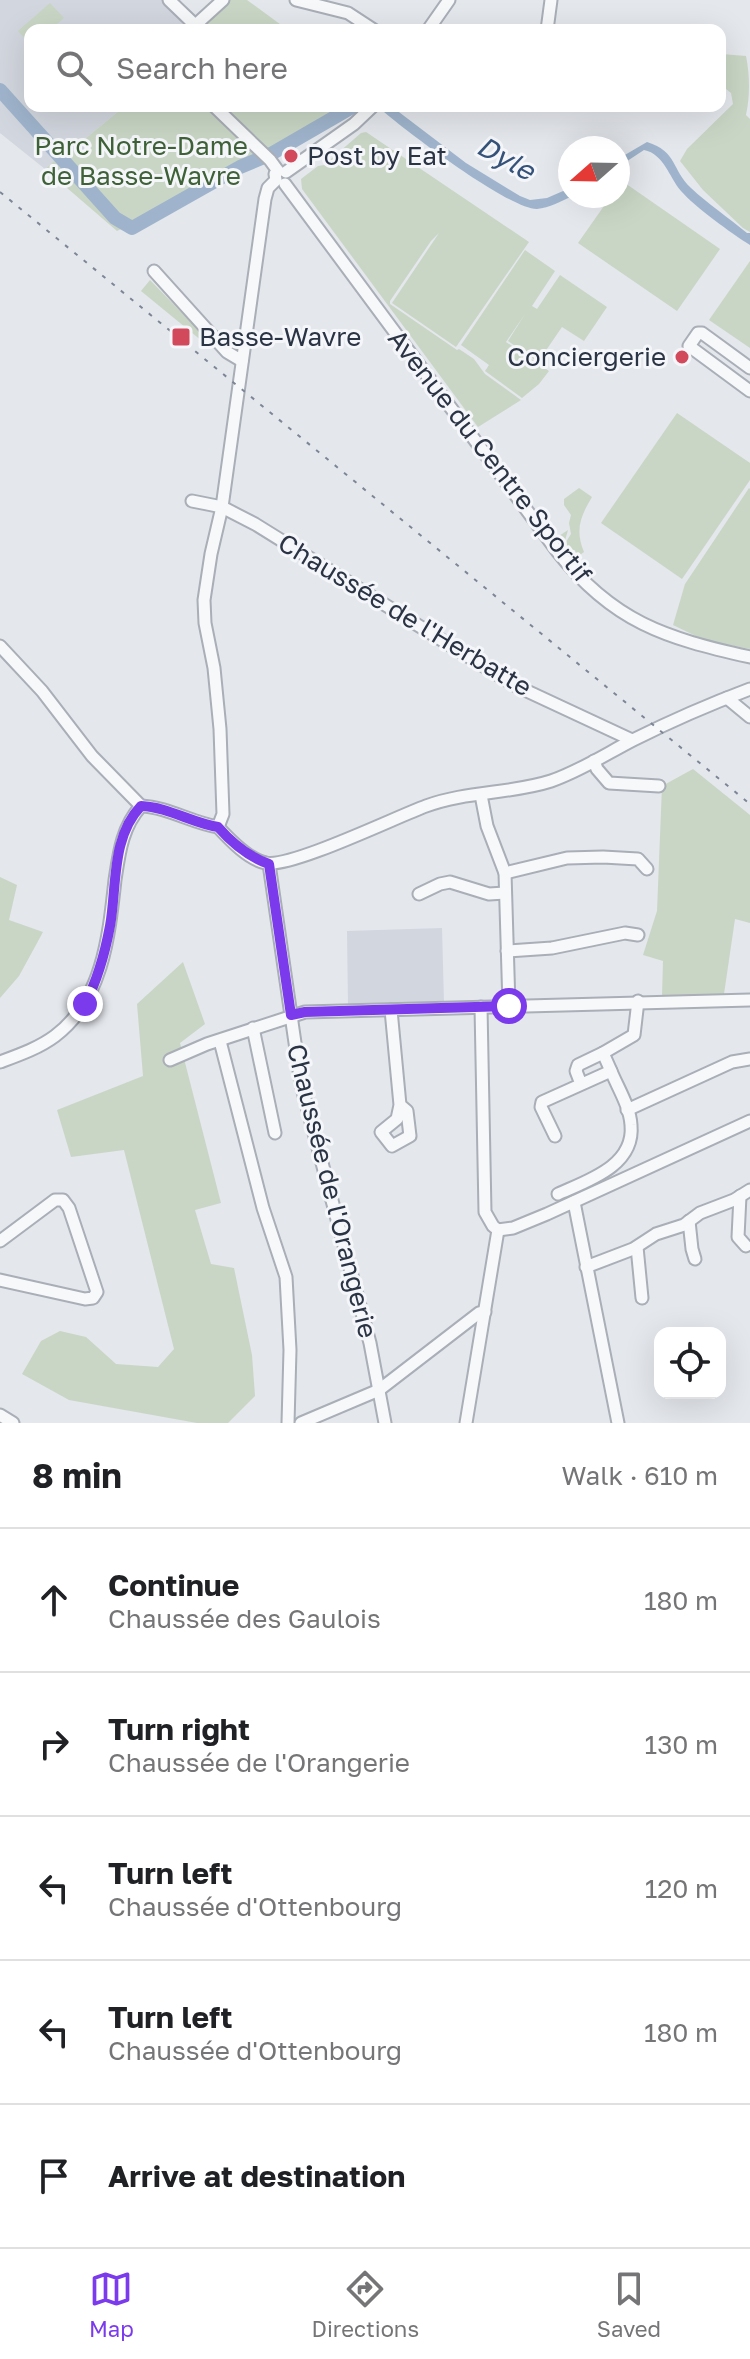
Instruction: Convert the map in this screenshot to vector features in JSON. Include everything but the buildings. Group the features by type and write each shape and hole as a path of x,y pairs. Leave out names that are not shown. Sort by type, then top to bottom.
{"street":[{"path":"169,0 189,24"},
{"path":"196,24 223,0"},
{"path":"296,0 348,13 365,24"},
{"path":"432,24 449,0"},
{"path":"548,24 551,0"},
{"name":"Avenue du Centre Sportif","path":"220,112 267,157 557,551 589,587 631,619 650,628 676,639 750,657"},
{"path":"218,827 223,814 220,729 204,611 206,583 222,507 265,199 268,188 367,112"},
{"path":"154,271 227,352 242,361"},
{"path":"750,368 702,333 698,333 689,346 750,391"},
{"name":"Chaussée de l'Herbatte","path":"192,501 222,507 514,685 632,740"},
{"path":"0,646 42,691 92,756 141,806 218,827 255,858 269,864 307,855 428,805 551,781 632,740 750,689"},
{"path":"727,698 750,717"},
{"path":"594,761 609,783 659,786"},
{"path":"481,795 487,826 505,873 509,1006"},
{"path":"0,1062 43,1044 75,1018 85,1004 104,955 120,848 130,820 141,806"},
{"path":"505,873 585,856 638,859 647,869"},
{"name":"Chaussée de l'Orangerie","path":"269,864 305,1101 370,1343 385,1423"},
{"path":"419,894 450,882 489,894 505,893"},
{"path":"507,951 552,948 625,933 638,935"},
{"path":"170,1060 305,1012 750,1000"},
{"path":"581,1084 576,1067 634,1035 638,1001"},
{"path":"481,1007 485,1212 498,1230 513,1228 750,1121"},
{"path":"391,1010 400,1105"},
{"path":"253,1028 275,1133"},
{"path":"220,1041 261,1202 286,1277 290,1359 288,1423"},
{"path":"558,1194 594,1178 617,1162 629,1143 631,1122 603,1053"},
{"path":"627,1110 732,1062 750,1059"},
{"path":"555,1136 541,1107 542,1102 611,1071"},
{"path":"594,1178 600,1190"},
{"path":"578,1185 586,1267 618,1423"},
{"path":"586,1267 637,1247 656,1234 673,1229 745,1193"},
{"path":"745,1193 738,1237 746,1246"},
{"path":"0,1241 55,1200 63,1200 69,1208 97,1292 93,1298 85,1299 0,1280"},
{"path":"689,1221 695,1259"},
{"path":"466,1423 498,1230"},
{"path":"637,1247 642,1298"},
{"path":"301,1423 379,1390 479,1313 485,1312"},
{"path":"0,1415 13,1423"}],"shaded area":[{"path":"0,0 170,0 187,24 24,24 24,112 118,112 86,138 83,152 66,150 45,169 0,133"},
{"path":"442,928 444,1003 348,1005 347,931"}],"green space":[{"path":"228,0 247,0 280,24 200,24"},
{"path":"50,3 64,18 57,24 26,24"},
{"path":"726,54 746,56 749,93 746,115 750,119 750,232 703,190 680,161 687,149 733,104 731,93 726,89"},
{"name":"Parc Notre-Dame de Basse-Wavre","path":"118,112 217,112 262,155 117,231 45,169 66,150 83,152 86,138"},
{"path":"224,112 337,112 267,152"},
{"path":"366,132 529,242 456,347 392,303 439,233 390,301 390,304 474,359 485,374 521,400 478,427 302,189 301,179"},
{"path":"630,187 720,249 677,311 578,243 603,208 630,208"},
{"path":"525,250 555,271 532,306 537,309 560,275 607,307 584,341 562,327 538,362 508,341 525,314 506,342 549,371 522,398 485,371 489,365 461,345"},
{"path":"750,261 750,348 709,320"},
{"path":"150,280 213,345 202,341 141,291"},
{"path":"677,413 750,463 750,480 682,579 601,523"},
{"path":"579,488 592,497 580,524 584,552 573,560 569,556 576,554 575,550 568,550 568,555 556,538 568,530 564,544 568,549 566,542 571,534 571,515 564,505 564,499"},
{"path":"749,488 750,649 704,640 673,625 685,584"},
{"path":"693,769 750,815 750,923 735,919 724,994 662,996 663,961 643,955 657,911 662,786"},
{"path":"0,877 17,885 9,920 43,932 19,976 0,998"},
{"path":"183,962 205,1024 180,1043 221,1203 195,1210 211,1264 234,1268 252,1355 255,1396 228,1423 197,1423 69,1400 22,1374 41,1341 60,1331 86,1337 116,1364 158,1367 174,1349 124,1150 71,1157 57,1110 143,1076 137,1004"}],"water":[{"path":"384,112 399,112 466,163 520,196 530,200 558,193 558,203 537,209 523,206 456,166"},
{"path":"647,142 664,151 697,194 750,233 750,245 687,197 657,156 644,150 630,159 630,152"}],"waterway":[{"path":"0,90 115,218 132,228 344,112"}],"railway":[{"path":"0,192 750,804"}],"place":[{"name":"Post by Eat","path":"291,156"},
{"name":"Basse-Wavre","path":"181,337"},
{"name":"Conciergerie","path":"682,357"}],"route":[{"path":"85,1004 104,955 120,848 130,820 141,806 218,827 255,858 269,864 291,1015 305,1012 509,1006"}],"water label":[{"name":"Dyle","path":"506,158"}]}
